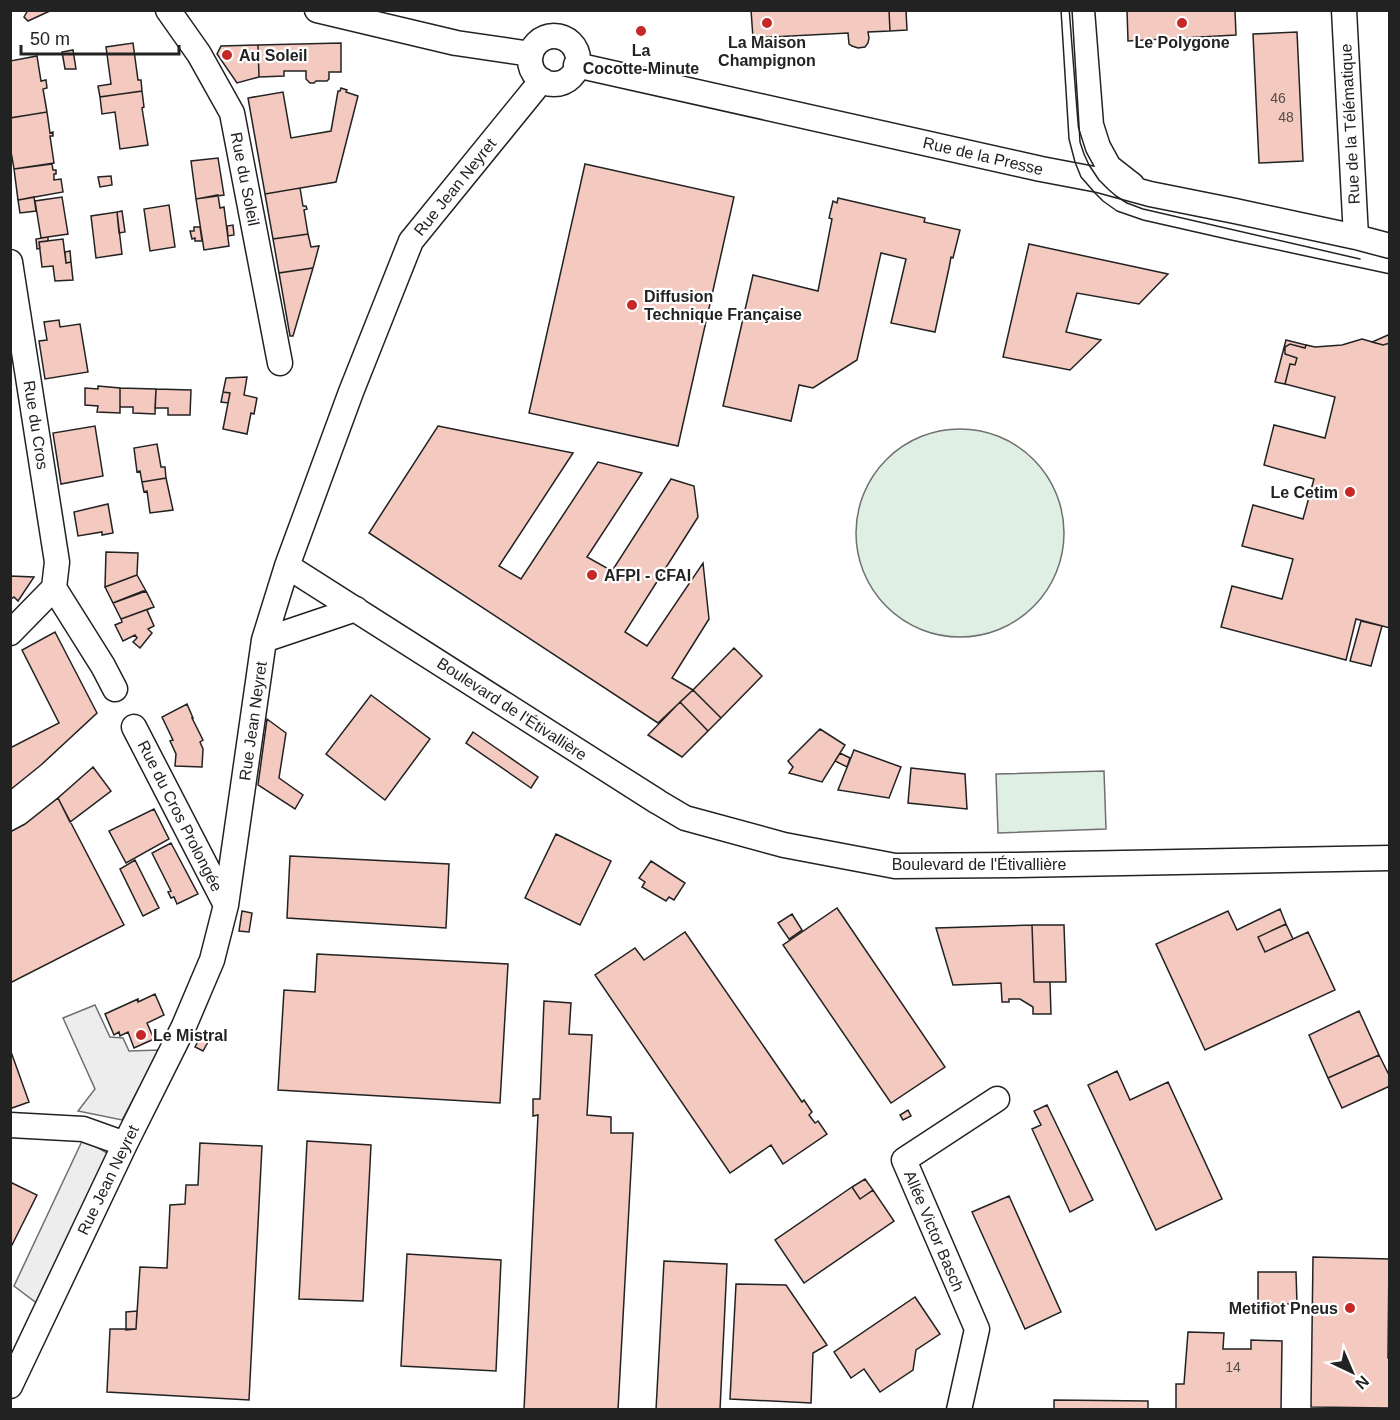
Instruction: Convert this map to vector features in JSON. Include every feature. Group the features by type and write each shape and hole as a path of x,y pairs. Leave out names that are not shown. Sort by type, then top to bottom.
{"street":[{"name":"Rue du Soleil","path":"168,10 199,54 232,112 280,363"},
{"path":"317,10 456,43 531,54"},
{"path":"1082,10 1091,124 1098,147 1109,167 1126,181 1150,195"},
{"name":"Rue de la Télématique","path":"1344,10 1356,237"},
{"path":"561,37 574,46 577,54 576,65 576,69 565,80 550,83 542,80 532,70 531,54 538,42 545,38 561,37"},
{"name":"Rue de la Presse","path":"576,65 1099,180 1150,195 1235,211 1389,246"},
{"name":"Rue Jean Neyret","path":"10,1386 188,1017 212,960 226,905 264,640 287,566 351,392 411,241 542,80"},
{"name":"Rue du Cros","path":"10,262 57,562 54,588"},
{"name":"Boulevard de l'Étivallière","path":"287,566 685,818 784,845 895,866 1389,858"},
{"path":"10,633 54,588 104,666 115,689"},
{"path":"264,640 356,609"},
{"name":"Rue du Cros Prolongée","path":"134,727 226,905"},
{"name":"Allée Victor Basch","path":"959,1410 976,1329 904,1160 997,1099"},
{"path":"10,1125 83,1129 125,1144"}],"green space":[{"path":"960,429 980,431 1000,437 1026,453 1040,467 1056,493 1062,513 1064,533 1062,553 1056,573 1040,599 1026,613 1000,629 980,635 960,637 940,635 920,629 894,613 880,599 864,573 858,553 856,533 858,513 864,493 880,467 894,453 920,437 940,431"},
{"path":"1104,771 1106,829 998,833 996,774"}],"shaded area":[{"path":"95,1005 110,1037 123,1038 129,1051 159,1050 122,1120 78,1111 95,1089 63,1018"},
{"path":"83,1139 107,1153 106,1166 38,1304 14,1286"}],"building":[{"path":"28,10 52,10 28,21 24,17"},
{"path":"751,10 889,10 890,31 868,32 868,43 865,47 858,48 849,44 848,33 753,38"},
{"path":"889,10 906,10 907,30 890,31"},
{"name":"Le Polygone","path":"1127,10 1235,10 1236,35 1128,41"},
{"path":"1297,32 1303,161 1259,163 1253,34"},
{"path":"133,43 138,80 141,80 142,91 100,97 98,86 111,84 106,47"},
{"path":"341,43 341,72 329,72 327,81 310,83 306,79 306,71 284,71 284,76 259,77 258,45"},
{"path":"258,45 259,77 237,83 217,54 221,46"},
{"path":"73,50 76,69 65,69 62,52"},
{"path":"37,56 41,81 46,80 47,88 43,89 47,112 10,118 10,61"},
{"path":"341,88 358,96 336,182 265,194 248,98 283,92 291,138 331,131 338,91"},
{"path":"142,91 144,107 142,108 148,145 120,149 115,112 102,114 100,97"},
{"path":"47,112 50,133 53,132 53,136 50,136 54,163 14,169 10,146 10,118"},
{"path":"218,158 224,195 196,199 191,161"},
{"path":"52,164 53,170 56,170 54,180 61,179 63,192 18,200 14,169"},
{"name":"Diffusion Technique Française","path":"585,164 734,197 678,446 529,413"},
{"path":"111,176 112,185 100,187 98,177"},
{"path":"300,188 303,206 307,209 304,210 308,234 273,239 265,194"},
{"path":"218,195 220,208 224,207 229,246 204,250 196,199"},
{"path":"34,197 36,211 20,213 18,200"},
{"path":"62,197 68,234 41,238 35,201"},
{"path":"838,198 925,218 924,222 960,230 953,258 951,257 935,332 891,323 906,259 881,253 857,360 813,388 799,385 791,421 723,406 753,275 818,291 832,219 829,218 833,201 837,203"},
{"path":"169,205 175,247 150,251 144,209"},
{"path":"122,211 125,232 119,233 117,212"},
{"path":"117,212 122,254 96,258 91,216"},
{"path":"233,225 234,235 228,236 227,226"},
{"path":"194,227 200,227 202,241 192,239 190,231 194,231"},
{"path":"308,234 311,247 319,246 313,268 279,273 273,239"},
{"path":"48,237 48,241 39,242 40,248 37,249 36,239"},
{"path":"63,239 66,263 71,262 73,280 55,281 53,266 42,267 39,242"},
{"path":"1029,244 1168,274 1139,304 1077,293 1066,332 1101,340 1070,370 1003,357"},
{"path":"70,251 71,262 66,263 65,252"},
{"path":"313,268 293,336 290,336 279,273"},
{"path":"59,320 60,327 80,324 88,372 45,379 39,341 47,340 44,322"},
{"path":"1390,335 1390,343 1383,345 1372,342"},
{"name":"Le Cetim","path":"1362,339 1383,345 1390,343 1390,628 1356,619 1346,660 1221,627 1232,586 1282,599 1293,559 1242,546 1253,505 1303,519 1314,479 1264,465 1274,425 1325,438 1335,397 1285,384 1290,364 1295,365 1297,358 1285,354 1285,347 1290,344 1305,348 1306,345 1315,347 1342,345"},
{"path":"1286,340 1306,345 1305,348 1290,344 1285,347 1285,354 1297,358 1295,365 1290,364 1285,384 1275,382"},
{"path":"247,377 244,395 257,398 247,434 223,429 230,393 223,392 226,378"},
{"path":"98,386 120,388 120,413 97,412 98,406 85,405 85,388 98,389"},
{"path":"120,388 156,389 155,414 133,413 133,407 120,407"},
{"path":"156,389 191,390 190,415 168,415 168,408 155,408"},
{"path":"223,392 230,393 228,403 221,402"},
{"path":"95,426 103,476 61,484 53,433"},
{"name":"AFPI - CFAI","path":"438,426 573,453 499,566 521,579 598,462 642,473 587,557 612,571 671,479 694,486 698,517 625,632 647,646 703,563 709,619 672,678 693,690 658,723 369,533"},
{"path":"157,444 161,467 165,467 166,478 142,482 140,471 137,472 134,448"},
{"path":"166,478 173,510 150,513 147,491 144,492 142,482"},
{"path":"108,504 113,533 102,535 102,532 78,536 74,512"},
{"path":"106,552 138,553 137,575 105,587"},
{"path":"137,575 146,591 113,603 105,587"},
{"path":"10,576 34,577 18,601 14,597 10,600"},
{"path":"146,591 154,607 121,619 113,603"},
{"path":"151,608 147,610 154,626 148,629 152,633 140,648 133,642 137,638 135,635 123,641 115,625 122,622 121,619"},
{"path":"1361,621 1382,626 1371,666 1350,661"},
{"path":"55,632 97,713 41,765 10,790 10,748 59,723 22,650"},
{"path":"734,648 762,676 721,718 693,690"},
{"path":"693,690 721,718 708,731 680,702"},
{"path":"371,695 430,739 385,800 326,754"},
{"path":"680,702 708,731 682,757 648,735"},
{"path":"187,704 203,740 200,742 203,749 202,767 175,766 176,754 170,741 173,740 162,717"},
{"path":"267,719 286,733 279,778 303,795 295,809 258,785"},
{"path":"820,729 845,745 822,782 789,773 793,767 788,761"},
{"path":"473,732 538,777 531,788 466,743"},
{"path":"854,750 901,767 889,798 838,790"},
{"path":"840,753 850,758 847,767 835,761"},
{"path":"93,767 111,791 70,822 58,798"},
{"path":"911,768 965,774 967,809 908,803"},
{"path":"58,798 124,925 10,983 10,832 25,824"},
{"path":"154,809 169,839 126,863 109,831"},
{"path":"556,834 611,861 580,925 525,898"},
{"path":"171,843 198,894 177,904 168,892 171,891 152,853"},
{"path":"290,856 449,864 446,928 287,918"},
{"path":"135,860 159,908 143,916 120,869"},
{"path":"651,861 685,883 674,900 669,897 666,901 642,887 645,882 639,878"},
{"path":"837,908 945,1067 891,1103 783,945"},
{"path":"1280,909 1286,924 1258,937 1265,952 1308,932 1335,990 1205,1050 1156,944 1228,911 1237,930"},
{"path":"242,911 252,913 249,932 239,931"},
{"path":"792,914 802,930 789,939 778,923"},
{"path":"1286,924 1293,939 1265,952 1258,937"},
{"path":"1032,925 1034,982 1050,982 1051,1014 1033,1014 1033,1007 1020,999 1009,999 1009,1002 1002,1002 1001,983 953,985 936,928"},
{"path":"1032,925 1064,925 1066,982 1034,982"},
{"path":"685,932 802,1102 804,1100 812,1112 809,1115 815,1123 818,1121 827,1134 783,1164 771,1145 730,1173 595,975 635,948 644,960"},
{"path":"317,954 508,964 500,1103 278,1090 284,990 315,992"},
{"path":"155,994 164,1015 147,1023 154,1039 134,1048 128,1032 120,1036 119,1032 114,1035 105,1014"},
{"path":"544,1001 571,1003 569,1034 592,1035 587,1115 611,1117 611,1133 633,1133 618,1410 524,1410 538,1115 533,1116 533,1099 540,1099"},
{"path":"1359,1011 1379,1055 1328,1078 1309,1035"},
{"path":"200,1038 208,1042 203,1051 195,1047"},
{"path":"10,1049 29,1102 12,1108 10,1105"},
{"path":"1379,1055 1390,1077 1390,1086 1342,1108 1328,1078"},
{"path":"1117,1071 1130,1100 1168,1082 1222,1199 1156,1230 1088,1085"},
{"path":"1047,1105 1093,1200 1070,1212 1032,1129 1041,1125 1034,1111"},
{"path":"908,1110 911,1116 903,1120 900,1115"},
{"path":"307,1141 371,1145 363,1301 299,1299"},
{"path":"200,1143 262,1146 249,1400 107,1392 110,1329 136,1329 140,1267 167,1268 170,1205 185,1204 186,1185 198,1185"},
{"path":"865,1179 873,1190 860,1199 852,1187"},
{"path":"10,1182 37,1195 10,1249"},
{"path":"852,1187 860,1199 873,1190 894,1221 804,1283 775,1240"},
{"path":"1009,1196 1061,1312 1025,1329 972,1212"},
{"path":"407,1254 501,1260 496,1371 401,1366"},
{"name":"Metifiot Pneus","path":"1313,1257 1389,1259 1390,1408 1311,1407"},
{"path":"664,1261 727,1264 720,1410 656,1410"},
{"path":"1258,1272 1296,1272 1297,1304 1258,1304"},
{"path":"736,1284 786,1285 827,1345 813,1353 811,1403 730,1399"},
{"path":"915,1297 940,1334 916,1350 913,1370 880,1392 864,1369 851,1378 834,1352"},
{"path":"137,1311 136,1329 126,1330 126,1312"},
{"path":"1188,1332 1224,1333 1223,1349 1251,1349 1251,1340 1282,1341 1281,1410 1176,1410 1176,1384 1184,1384"},
{"path":"1054,1400 1148,1401 1148,1410 1054,1410"}],"tram line":[{"path":"1061,10 1069,139 1081,177 1103,201 1117,211 1143,220 1390,274"},
{"path":"1072,10 1080,142 1089,165 1099,180 1116,196 1143,209 1360,259"}],"place":[{"name":"La Maison Champignon","path":"767,23"},
{"name":"Le Polygone","path":"1182,23"},
{"name":"La Cocotte-Minute","path":"641,31"},
{"name":"Au Soleil","path":"227,55"},
{"name":"Diffusion Technique Française","path":"632,305"},
{"name":"Le Cetim","path":"1350,492"},
{"name":"AFPI - CFAI","path":"592,575"},
{"name":"Le Mistral","path":"141,1035"},
{"name":"Metifiot Pneus","path":"1350,1308"}]}
